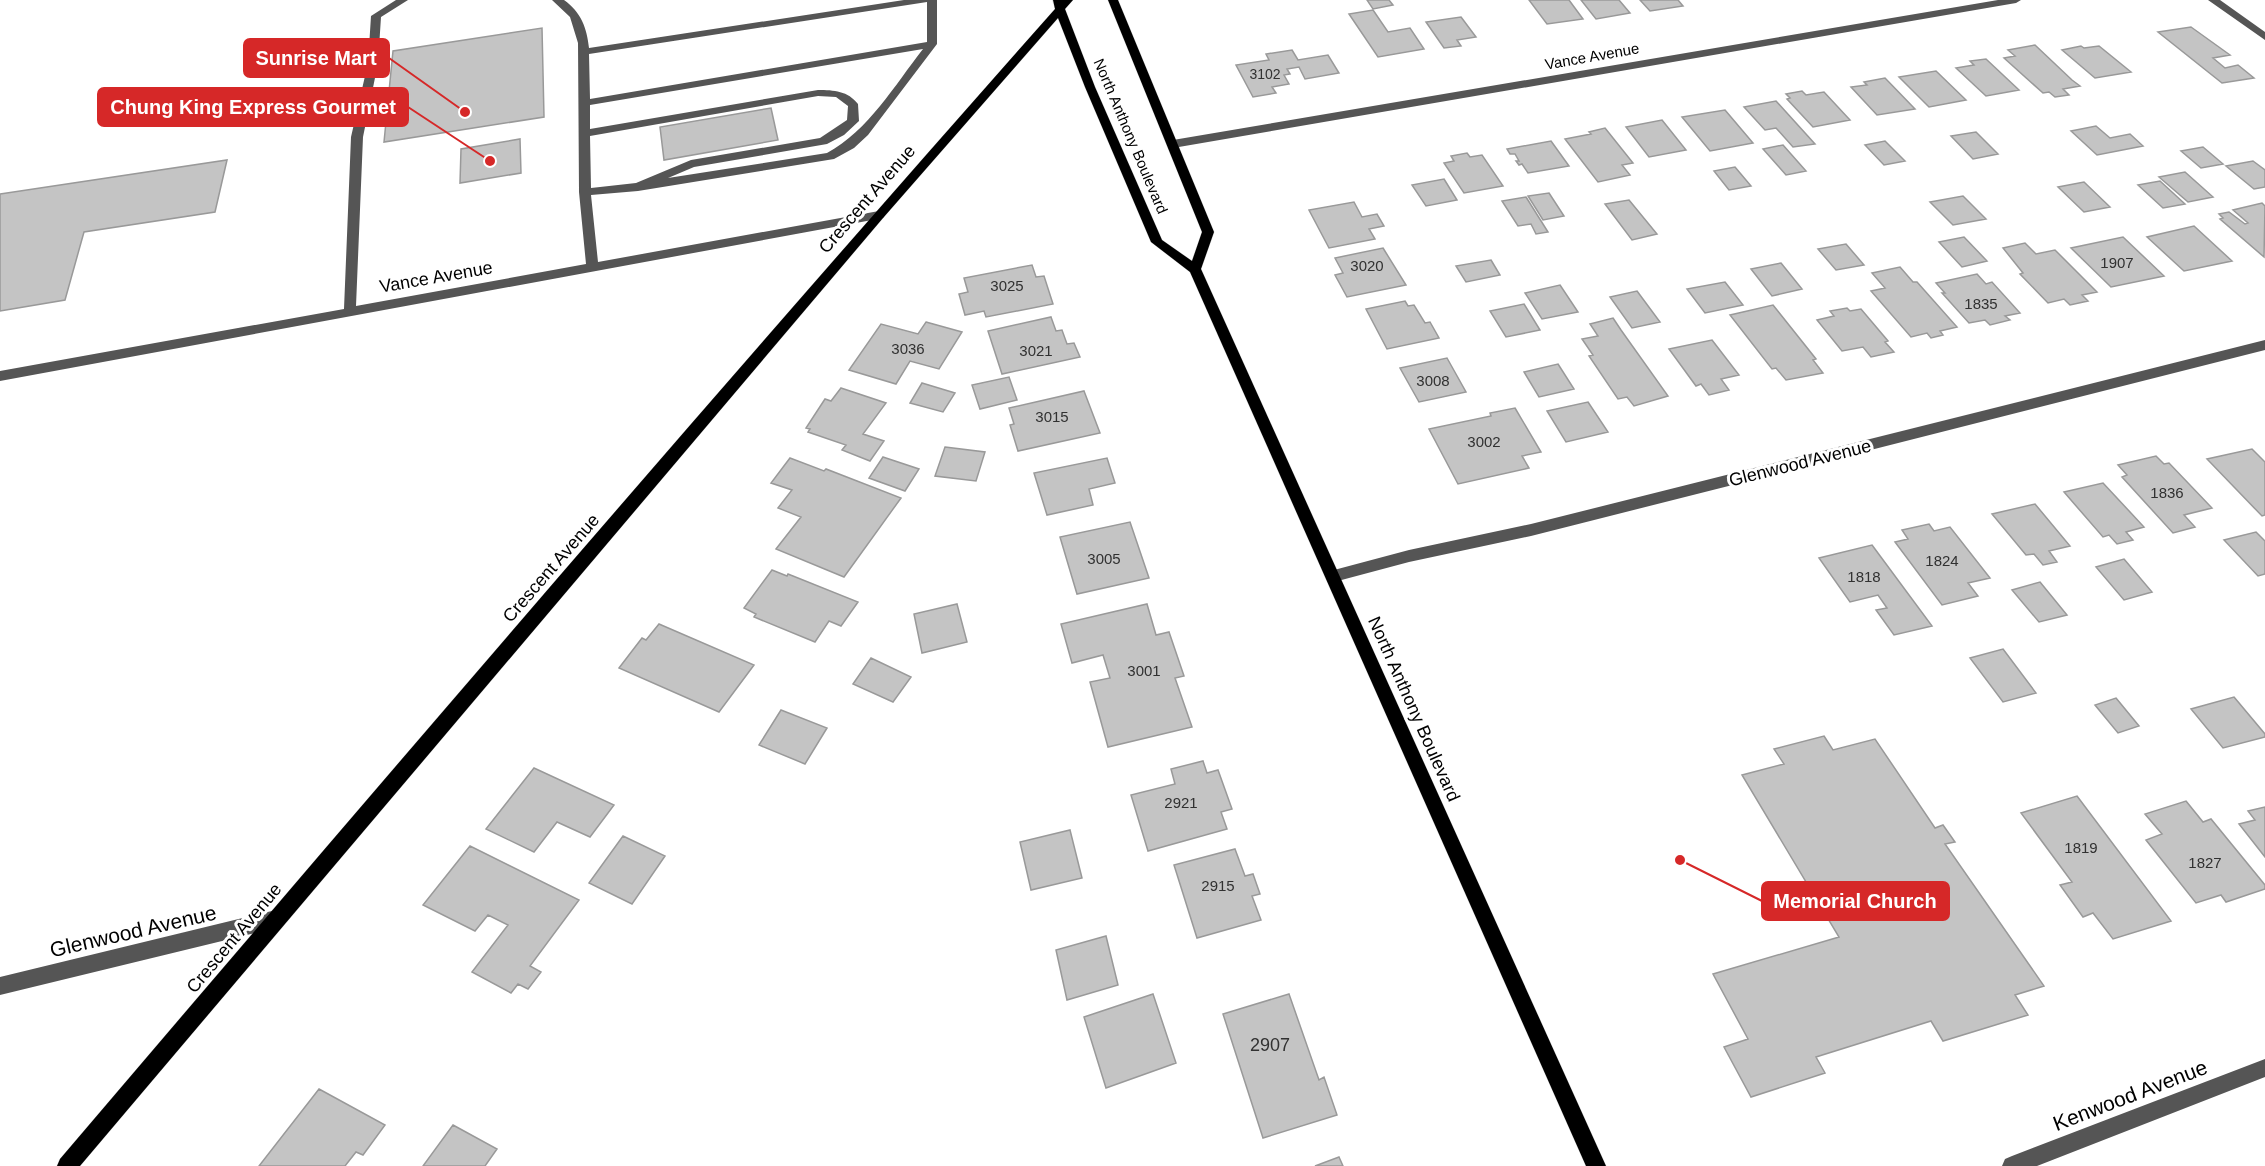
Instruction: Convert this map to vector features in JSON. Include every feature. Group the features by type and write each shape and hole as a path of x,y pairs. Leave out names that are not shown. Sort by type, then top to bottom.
{"main road":[{"name":"North Anthony Boulevard","path":"1113,0 1208,232 1195,269"},
{"name":"North Anthony Boulevard","path":"1062,3 1090,87 1156,242 1195,269 1596,1166"},
{"name":"Crescent Avenue","path":"67,1166 1062,3"}],"street":[{"path":"350,311 357,137 373,63 376,16 403,0"},
{"path":"557,0 571,8 582,30 585,192 592,267"},
{"path":"584,52 924,0"},
{"path":"585,192 638,187 830,156 850,145 864,132 932,44 932,0"},
{"name":"Vance Avenue","path":"1173,144 2016,0"},
{"path":"2213,0 2265,37"},
{"path":"584,103 932,44"},
{"path":"585,134 818,93 834,93 848,97 854,106 853,121 840,132 823,141 691,164 638,187"},
{"name":"Vance Avenue","path":"0,376 879,215"},
{"name":"Glenwood Avenue","path":"1334,576 1409,556 1531,530 2265,345"},
{"name":"Glenwood Avenue","path":"0,986 276,919"},
{"name":"Kenwood Avenue","path":"2012,1166 2265,1068"}],"building":[{"path":"1367,0 1389,0 1393,5 1373,9"},
{"path":"1529,0 1569,0 1583,19 1547,24"},
{"path":"1581,0 1619,0 1630,13 1596,19"},
{"path":"1640,0 1678,0 1683,6 1650,11"},
{"path":"1373,10 1388,32 1410,28 1424,49 1378,57 1349,14"},
{"path":"1461,17 1476,37 1457,40 1461,46 1444,48 1426,22"},
{"path":"2191,27 2230,55 2213,58 2225,68 2238,65 2254,78 2222,83 2158,32"},
{"path":"542,28 544,117 384,142 393,51"},
{"path":"2035,45 2080,86 2063,89 2069,95 2055,97 2049,92 2043,93 2004,58 2015,56 2008,50"},
{"path":"2081,46 2084,48 2099,46 2131,72 2095,78 2062,50"},
{"path":"1292,50 1298,60 1328,55 1339,73 1305,79 1299,67 1287,69 1290,74 1284,75 1289,84 1272,87 1276,93 1253,97 1236,65 1269,60 1266,54"},
{"path":"1986,59 2019,90 1986,96 1956,68 1974,65 1970,61"},
{"path":"1936,71 1966,100 1929,107 1899,77"},
{"path":"1885,78 1915,109 1877,115 1851,87 1867,85 1864,82"},
{"path":"1802,91 1806,95 1824,92 1850,120 1813,127 1787,99 1790,98 1786,94"},
{"path":"1776,101 1815,144 1793,147 1776,128 1765,130 1744,107"},
{"path":"771,108 778,140 664,160 660,127"},
{"path":"1725,110 1753,143 1710,151 1682,117"},
{"path":"1662,120 1686,150 1649,157 1626,127"},
{"path":"2096,126 2110,138 2130,134 2143,146 2097,155 2071,131"},
{"path":"1605,128 1633,163 1622,165 1630,175 1598,182 1565,139 1591,134 1589,132"},
{"path":"1976,132 1998,154 1973,159 1951,136"},
{"path":"520,139 521,173 460,183 461,149"},
{"path":"1551,141 1569,166 1528,173 1522,164 1519,165 1516,161 1519,161 1515,154 1510,154 1507,149"},
{"path":"1885,141 1905,161 1884,165 1865,145"},
{"path":"1783,145 1806,171 1786,175 1763,149"},
{"path":"2203,147 2223,164 2201,168 2181,151"},
{"path":"1467,153 1470,157 1482,155 1503,186 1464,193 1444,163 1454,161 1451,156"},
{"path":"227,160 215,212 84,232 65,300 0,311 0,194"},
{"path":"2253,161 2265,170 2265,187 2254,189 2226,166"},
{"path":"1735,167 1751,186 1729,190 1714,171"},
{"path":"2185,172 2213,197 2188,202 2159,177"},
{"path":"1444,179 1457,200 1426,206 1412,185"},
{"path":"2160,181 2185,204 2163,208 2138,185"},
{"path":"2084,182 2110,207 2084,212 2058,187"},
{"path":"1549,193 1564,216 1543,220 1528,196"},
{"path":"1963,196 1986,219 1953,225 1930,202"},
{"path":"1526,197 1548,232 1536,234 1531,224 1518,226 1502,201"},
{"path":"1629,200 1657,234 1632,240 1605,204"},
{"path":"1354,202 1362,217 1377,214 1384,226 1369,229 1375,239 1329,248 1309,210"},
{"path":"2262,203 2265,206 2264,257 2220,219 2223,218 2219,214 2229,212 2245,224 2248,223 2233,210"},
{"path":"2194,226 2232,261 2184,271 2147,237"},
{"path":"1964,237 1987,261 1962,267 1939,242"},
{"path":"2123,237 2164,276 2111,287 2071,248"},
{"path":"2025,243 2036,254 2055,250 2097,292 2082,295 2088,301 2070,305 2064,299 2048,303 2020,274 2023,273 2003,248"},
{"path":"1846,244 1864,265 1836,270 1818,249"},
{"path":"1383,248 1406,285 1347,297 1335,275 1343,273 1335,258"},
{"path":"1491,260 1500,275 1466,282 1456,266"},
{"path":"1781,263 1802,289 1772,296 1751,269"},
{"path":"1032,265 1036,277 1044,276 1053,304 986,317 984,311 965,315 959,294 968,292 964,278"},
{"path":"1900,267 1913,282 1917,282 1957,327 1940,331 1943,335 1931,338 1927,333 1911,337 1871,291 1885,288 1872,273"},
{"path":"1977,274 1986,284 1992,282 2020,313 2005,316 2010,320 1990,325 1985,320 1969,323 1936,283"},
{"path":"1725,282 1743,305 1705,313 1687,289"},
{"path":"1560,285 1578,312 1542,319 1525,293"},
{"path":"1637,291 1660,322 1632,328 1610,297"},
{"path":"1405,301 1408,306 1414,305 1425,323 1430,322 1439,338 1387,349 1366,309"},
{"path":"1524,304 1540,330 1506,337 1490,311"},
{"path":"1773,305 1816,359 1813,360 1823,373 1786,380 1776,368 1772,369 1730,315"},
{"path":"1847,308 1850,311 1861,309 1888,341 1885,342 1894,352 1871,357 1863,347 1842,351 1817,320 1834,316 1830,311"},
{"path":"1051,317 1056,331 1062,330 1067,344 1074,343 1080,357 1002,374 988,331"},
{"path":"1613,318 1668,396 1634,406 1627,397 1618,399 1589,356 1593,355 1582,339 1598,336 1590,324"},
{"path":"926,322 962,332 939,369 910,361 896,384 849,370 881,324 918,334"},
{"path":"1712,340 1739,375 1721,379 1729,390 1709,395 1701,384 1696,386 1669,349"},
{"path":"1447,358 1466,392 1419,402 1400,368"},
{"path":"1558,364 1574,389 1539,397 1524,372"},
{"path":"1009,377 1017,400 980,409 972,385"},
{"path":"922,383 955,393 943,412 910,403"},
{"path":"841,388 886,403 863,434 884,441 870,461 842,450 846,445 808,432 810,429 806,428 825,399 831,401"},
{"path":"1084,391 1100,433 1018,451 1010,425 1014,424 1009,408"},
{"path":"1588,402 1608,432 1566,442 1547,411"},
{"path":"1515,408 1541,452 1522,456 1529,468 1458,484 1429,429 1491,416 1490,413"},
{"path":"945,447 985,452 976,481 935,476"},
{"path":"2252,449 2265,462 2265,515 2262,516 2207,459"},
{"path":"2156,456 2164,464 2169,463 2212,508 2184,515 2195,527 2173,533 2122,477 2127,475 2118,465"},
{"path":"883,457 919,469 905,491 869,478"},
{"path":"790,458 824,471 826,469 901,498 844,577 776,549 801,517 778,508 792,490 771,483"},
{"path":"1107,458 1115,483 1089,489 1093,505 1047,515 1034,473"},
{"path":"2103,483 2144,527 2126,532 2133,540 2117,544 2109,535 2103,537 2064,492"},
{"path":"2035,504 2070,546 2049,551 2057,562 2043,565 2034,554 2026,555 1992,514"},
{"path":"1130,522 1149,578 1077,594 1060,537"},
{"path":"1929,524 1934,531 1950,527 1990,578 1968,583 1978,596 1942,605 1895,542 1908,539 1902,530"},
{"path":"2256,532 2265,541 2265,574 2258,576 2224,540"},
{"path":"1872,545 1932,626 1894,635 1876,610 1887,608 1878,595 1850,602 1819,558"},
{"path":"2124,559 2152,592 2124,600 2096,567"},
{"path":"772,570 787,576 788,574 858,602 841,626 829,621 815,642 754,617 756,614 744,608"},
{"path":"2040,582 2067,615 2039,622 2012,590"},
{"path":"957,604 967,642 922,653 914,614"},
{"path":"1147,604 1156,635 1169,632 1184,676 1175,678 1192,727 1108,747 1090,682 1110,678 1103,655 1072,663 1061,624"},
{"path":"659,624 754,665 719,712 619,668 642,638 646,640"},
{"path":"2003,649 2036,693 2003,702 1970,658"},
{"path":"871,658 911,677 893,702 853,684"},
{"path":"2234,697 2265,734 2265,737 2223,748 2191,709"},
{"path":"2116,698 2139,726 2118,733 2095,705"},
{"path":"781,710 827,728 805,764 759,745"},
{"path":"1824,736 1833,750 1875,739 1935,828 1943,825 1955,842 1945,844 2044,986 2015,995 2028,1015 1943,1041 1931,1021 1816,1057 1825,1073 1751,1097 1724,1047 1748,1039 1713,974 1839,937 1742,775 1784,764 1774,749"},
{"path":"1203,761 1207,773 1218,770 1232,809 1221,812 1227,829 1148,851 1131,795 1175,784 1171,769"},
{"path":"534,768 614,805 590,837 557,822 534,852 486,829"},
{"path":"2077,796 2171,921 2113,939 2093,913 2083,917 2060,885 2072,882 2021,813"},
{"path":"2186,801 2203,822 2211,819 2265,885 2265,889 2226,902 2221,895 2196,903 2146,840 2162,834 2145,814"},
{"path":"2265,807 2265,857 2239,824 2255,820 2248,811"},
{"path":"1070,830 1082,878 1031,890 1020,842"},
{"path":"623,836 665,856 632,904 589,883"},
{"path":"470,846 579,900 530,966 541,972 528,989 518,984 511,993 472,972 508,925 488,915 475,931 423,905"},
{"path":"1235,849 1245,876 1253,874 1260,894 1252,896 1261,920 1197,938 1174,865"},
{"path":"1106,936 1118,985 1067,1000 1056,950"},
{"path":"1153,994 1176,1063 1106,1088 1084,1017"},
{"path":"1289,994 1319,1080 1324,1077 1337,1115 1263,1138 1223,1014"},
{"path":"319,1089 385,1125 363,1155 356,1152 345,1166 259,1166"},
{"path":"453,1125 497,1149 485,1166 423,1166"},
{"path":"1339,1157 1343,1166 1315,1166"}],"place":[{"name":"Sunrise Mart","path":"465,112"},
{"name":"Chung King Express Gourmet","path":"490,161"},
{"name":"Memorial Church","path":"1680,860"}]}
